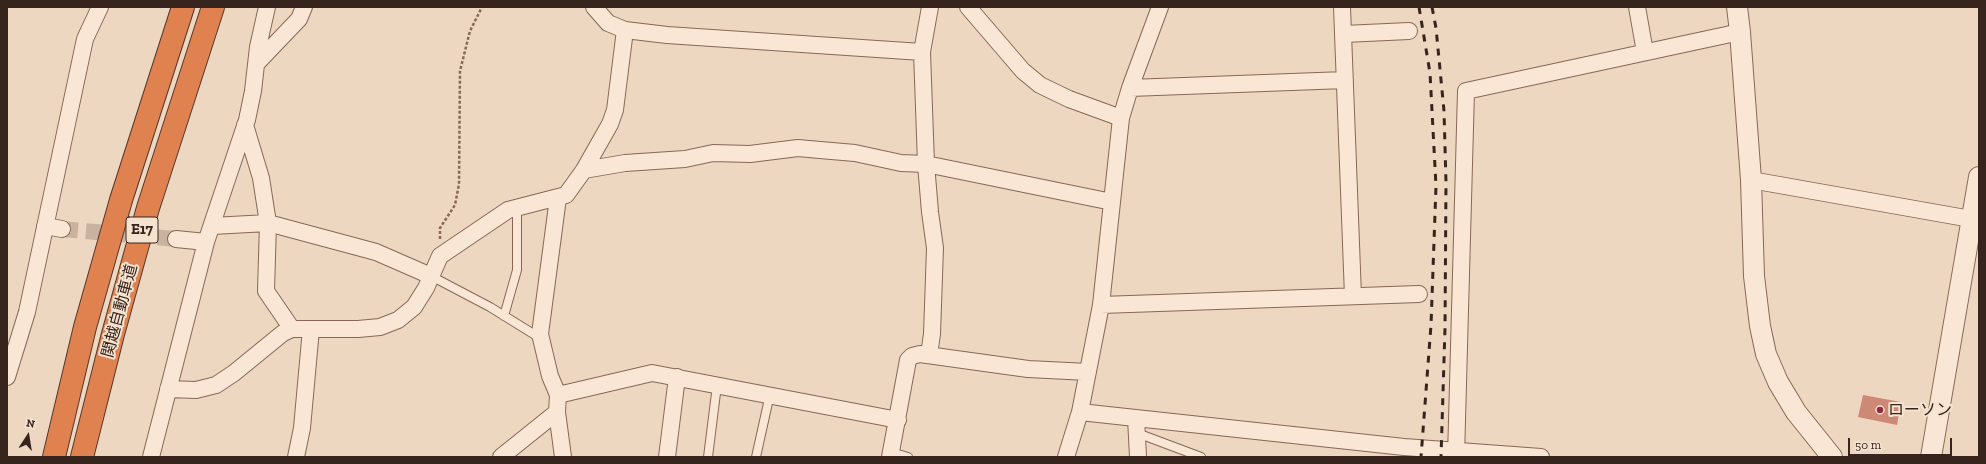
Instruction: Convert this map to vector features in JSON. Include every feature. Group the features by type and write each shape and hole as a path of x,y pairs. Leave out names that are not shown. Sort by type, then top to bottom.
{"highway":[{"name":"関越自動車道","path":"54,457 85,327 121,200 183,7"},
{"name":"関越自動車道","path":"82,457 113,334 148,208 213,7"}],"street":[{"path":"7,377 27,312 85,39 100,7"},
{"path":"151,457 206,242 245,125 253,91 262,23 267,7"},
{"path":"256,64 299,19 304,7"},
{"path":"594,7 608,22 625,30 667,35 922,52"},
{"path":"929,355 932,334 935,248 926,164 922,52 930,7"},
{"path":"968,7 1023,71 1040,85 1069,99 1121,118"},
{"path":"1066,457 1080,412 1101,305 1121,118 1130,88 1160,7"},
{"path":"1342,7 1354,296"},
{"path":"1637,7 1645,52"},
{"path":"1737,7 1751,180 1754,276 1760,326 1766,354 1778,382 1796,412 1832,457"},
{"path":"168,389 196,390 216,385 234,373 283,332 292,329 358,329 380,327 398,320 414,307 426,288 440,256 508,210 566,195 584,170 610,124 615,110 625,30"},
{"path":"1344,34 1409,30"},
{"path":"1456,454 1466,91 1740,32"},
{"path":"1130,88 1345,80"},
{"path":"245,125 261,178 268,223 266,291 292,329"},
{"path":"584,170 625,163 685,159 713,153 750,154 798,148 855,153 901,163 926,164 1112,202"},
{"path":"1931,457 1975,210 1979,177"},
{"path":"1751,180 1975,210"},
{"path":"558,198 540,334 550,376 558,395 557,412 562,457"},
{"path":"212,226 268,223 376,252 431,276"},
{"path":"45,226 62,229"},
{"path":"176,239 206,242"},
{"path":"1101,305 1419,294"},
{"path":"296,457 302,428 311,329"},
{"path":"890,455 898,420 908,360 912,356 920,354 1028,369 1088,372"},
{"path":"558,395 652,373 770,394 898,420"},
{"path":"667,457 677,377"},
{"path":"501,457 557,412"},
{"path":"1080,412 1137,426 1404,452 1541,457"},
{"path":"1137,426 1138,457"}],"lane":[{"path":"504,316 517,270 517,208"},
{"path":"431,276 504,316 541,339"},
{"path":"708,457 717,384"},
{"path":"756,457 770,394"},
{"path":"1137,426 1201,457"},
{"path":"890,455 908,457"}],"path":[{"path":"440,256 440,228 455,205 460,184 460,71 470,30 482,7"}],"building":[{"name":"ローソン","path":"1863,395 1901,402 1897,425 1858,417"}],"tunnel":[{"path":"62,229 176,239"}],"railway":[{"path":"1419,7 1430,73 1436,186 1431,325 1421,457"},
{"path":"1432,7 1436,28 1444,111 1446,182 1445,328 1441,457"}],"place":[{"name":"ローソン","path":"1880,410"}]}
